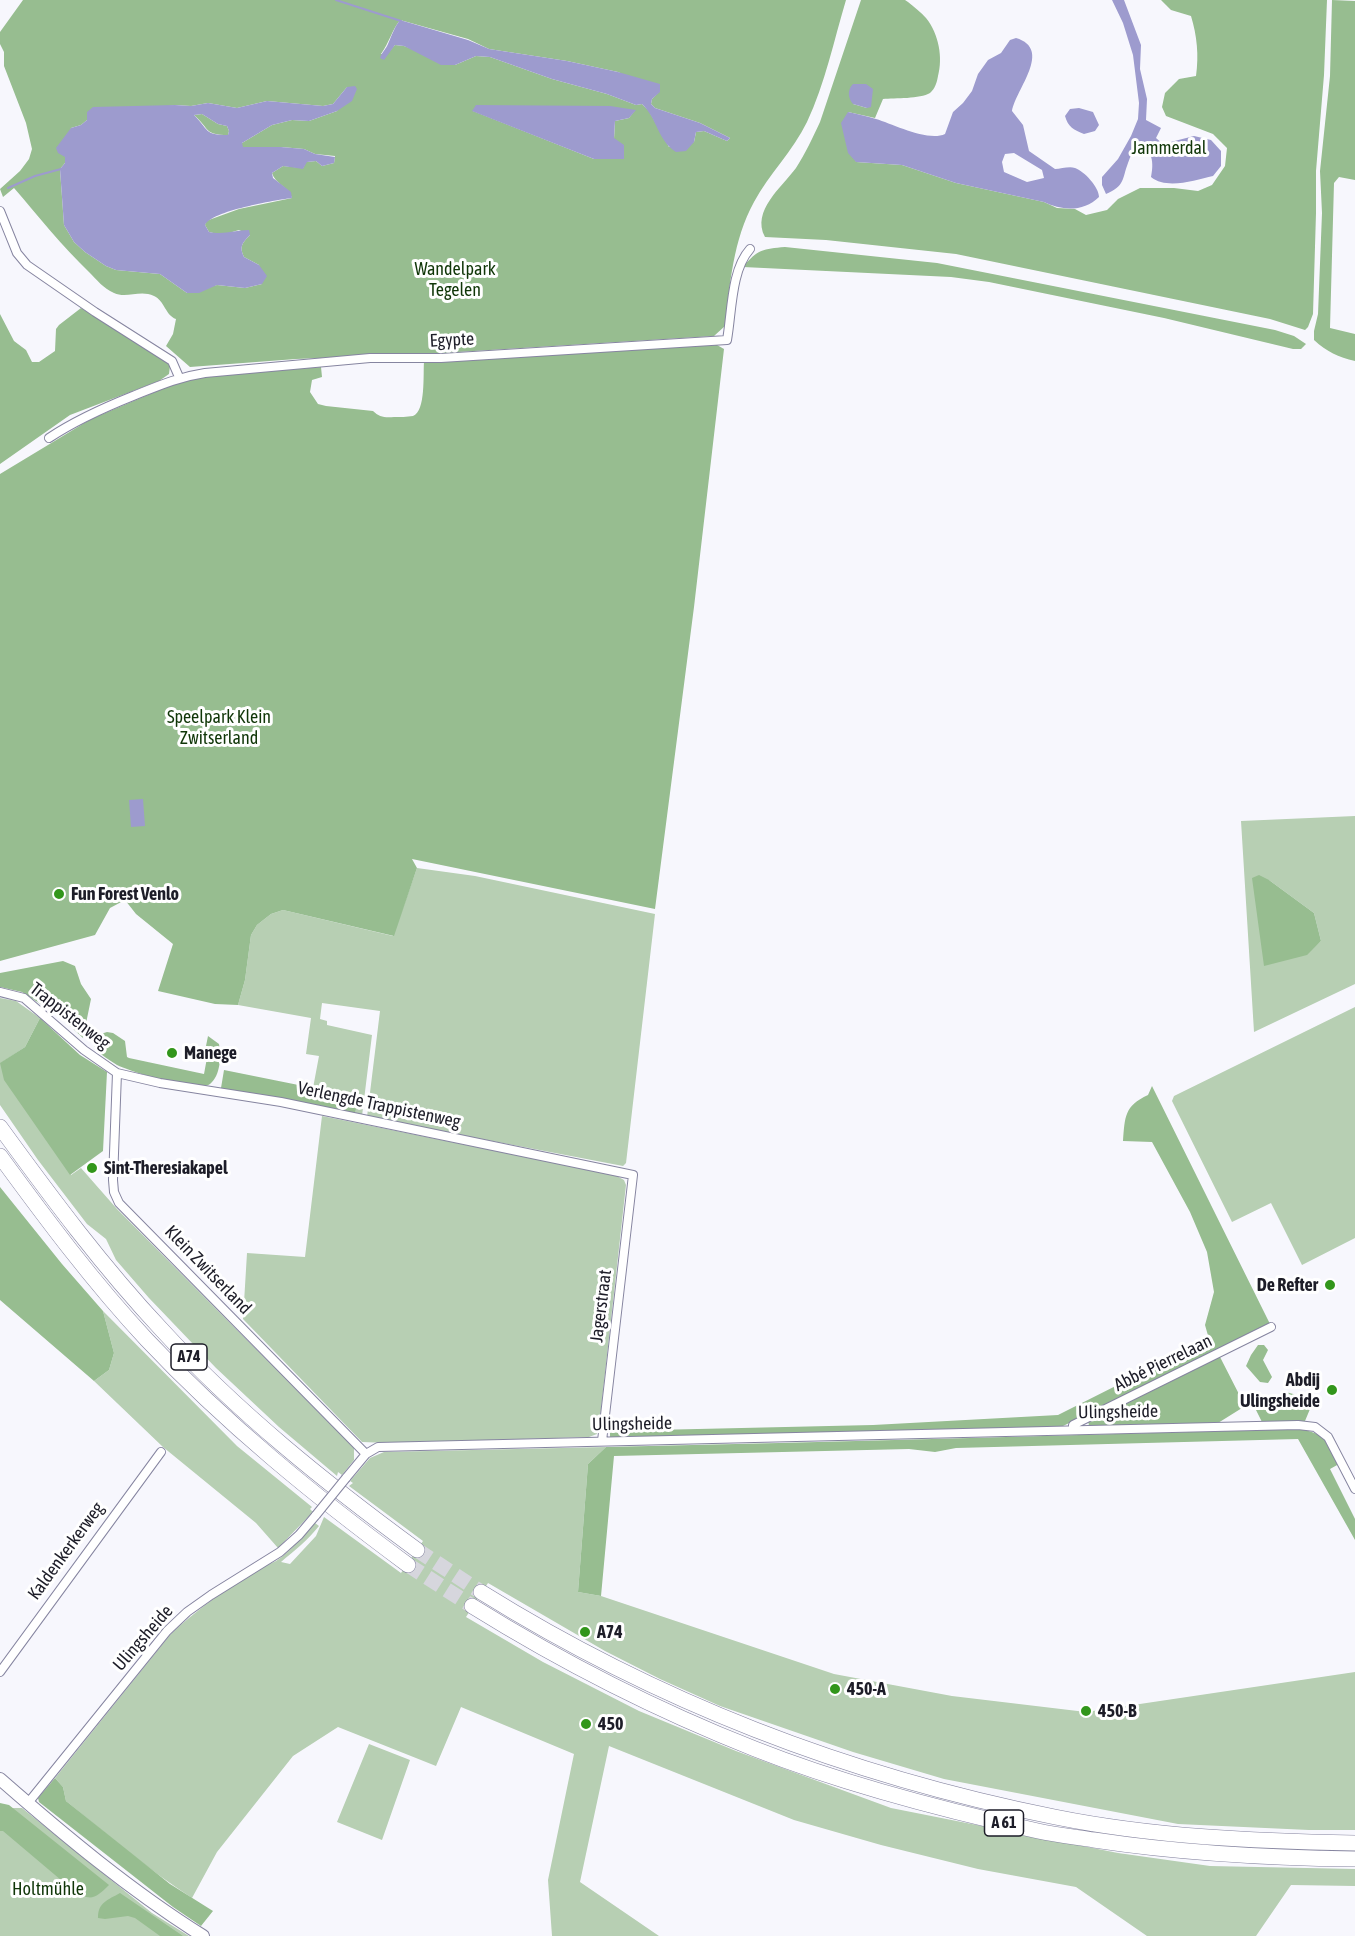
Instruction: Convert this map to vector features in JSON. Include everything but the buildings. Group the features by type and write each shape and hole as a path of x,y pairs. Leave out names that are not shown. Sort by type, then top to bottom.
{"highway":[{"name":"A74","path":"0,1126 89,1246 162,1331 242,1409 308,1466 359,1508 417,1550"},
{"name":"A74","path":"0,1156 77,1259 147,1340 233,1424 296,1479 408,1565"},
{"name":"A 61","path":"481,1592 613,1667 700,1708 767,1736 861,1768 964,1797 1057,1818 1234,1839 1355,1843"},
{"name":"A 61","path":"472,1606 594,1676 669,1712 758,1750 904,1798 1040,1831 1155,1848 1234,1855 1355,1859"}],"main road":[{"path":"0,1779 146,1898 202,1936"}],"street":[{"path":"0,211 17,253 27,265 172,361 179,377"},
{"name":"Egypte","path":"49,438 73,422 179,377 265,366 370,358 441,357 728,340 738,269 743,257 750,249"},
{"name":"Trappistenweg","path":"0,992 24,998 84,1050 117,1073"},
{"name":"Verlengde Trappistenweg","path":"117,1073 160,1083 281,1102 633,1175"},
{"name":"Klein Zwitserland","path":"117,1073 113,1180 114,1192 119,1203 366,1454"},
{"name":"Jagerstraat","path":"602,1441 633,1175"},
{"name":"Abbé Pierrelaan","path":"1073,1429 1073,1425 1271,1327"},
{"name":"Ulingsheide","path":"28,1803 167,1631 187,1612 280,1552 299,1535 366,1454 378,1448 1298,1425 1315,1427 1328,1437 1355,1489"},
{"name":"Kaldenkerkerweg","path":"0,1672 161,1452"}],"green space":[{"name":"Wandelpark Tegelen","path":"23,0 846,0 824,77 807,122 754,202 741,232 734,262 725,326 714,336 190,367 166,346 173,334 176,319 169,314 158,298 144,293 119,295 107,289 69,252 14,188 3,197 0,189 20,171 29,159 32,149 26,123 4,66 0,32","holes":["400,20 468,39 489,49 567,61 618,72 659,92 652,99 651,104 655,108 700,123 730,138 727,141 704,131 696,132 694,142 669,147 649,111 642,104 636,105 490,57 476,56 455,65 404,46 395,45 387,54 381,54","347,87 337,111 309,121 292,120 272,125 242,143 242,147 304,149 315,154 335,156 334,163 322,166 316,161 306,162 303,168 283,166 272,173 292,198 239,209 206,221 205,225 209,232 222,235 239,230 250,235 243,243 242,250 244,257 259,265 262,284 245,288 217,285 187,293 160,274 116,270 106,266 74,242 64,225 60,169 65,163 71,128 87,120 175,105 191,106 208,103 237,108 267,101 323,106 333,104","635,110 629,118 615,121 614,139 594,159 473,111"]},
{"path":"861,0 905,0 924,16 937,39 940,54 936,83 932,91 926,95 883,99 875,118 848,112 856,162 902,165 956,183 1044,202 1057,208 1075,209 1086,215 1107,210 1118,199 1140,188 1198,191 1212,185 1225,166 1227,148 1213,134 1166,116 1162,107 1165,93 1179,79 1196,76 1197,53 1191,16 1171,10 1161,0 1327,0 1324,75 1316,171 1313,314 1308,327 1305,330 1270,319 956,254 826,240 765,237 762,218 765,209 776,191 796,168 820,122","holes":["861,84 867,108 853,104"]},
{"path":"1332,0 1355,1 1355,180 1339,177 1334,183 1330,328 1355,334 1355,361 1333,354 1314,340 1318,314 1322,213 1320,171 1330,76"},
{"path":"202,114 218,124 227,126 228,135 215,134 208,130 194,115"},
{"path":"785,247 937,263 1275,330 1294,336 1306,344 1301,349 1293,349 1164,318 989,282 951,277 743,267 761,251"},
{"path":"81,308 162,357 170,366 169,374 159,381 70,415 0,464 0,314 14,341 26,350 32,362 39,362 55,351 56,329 59,325"},
{"name":"Speelpark Klein Zwitserland","path":"717,345 724,349 655,909 412,859 417,868 394,936 283,910 271,914 257,925 251,935 245,980 238,1005 215,1004 158,991 173,944 136,914 125,900 110,908 95,935 0,961 0,474 91,419 181,381 198,377 321,367 322,377 312,380 310,392 318,404 373,411 385,417 406,417 413,416 420,407 424,362"},
{"path":"1355,816 1355,984 1254,1032 1241,821","holes":["1269,880 1314,913 1321,941 1306,955"]},
{"path":"417,868 475,876 655,914 626,1163 623,1166 367,1117 380,1011 322,1003 320,1019 327,1021 327,1025 372,1035 362,1116 355,1115 358,1097 313,1088 319,1056 306,1054 311,1018 238,1005 245,980 251,935 257,925 271,914 283,910 393,936"},
{"path":"1259,875 1314,913 1321,941 1307,955 1264,966 1252,878"},
{"path":"63,961 75,966 81,984 91,999 83,1038 59,1016 22,992 0,987 0,973"},
{"path":"0,998 16,1001 40,1018 25,1047 1,1063 71,1175 81,1168 117,1209 354,1448 354,1460 342,1475 338,1472 337,1476 279,1427 216,1368 116,1260 106,1239 87,1224 38,1160 0,1105"},
{"path":"1355,1007 1355,1238 1302,1265 1271,1203 1232,1222 1172,1101 1174,1096"},
{"path":"40,1018 80,1055 107,1072 103,1151 70,1175 4,1080 0,1063 25,1047"},
{"path":"107,1032 125,1041 129,1058 204,1074 209,1047 206,1046 208,1036 219,1044 218,1071 210,1084 193,1086 125,1068 94,1049 95,1042 101,1034"},
{"path":"224,1070 358,1097 355,1115 221,1088"},
{"path":"1152,1086 1270,1324 1061,1427 610,1439 610,1431 873,1425 1058,1415 1209,1339 1205,1325 1214,1292 1207,1252 1190,1212 1152,1142 1123,1141 1127,1113 1134,1103 1148,1095"},
{"path":"322,1116 615,1175 624,1180 626,1185 597,1434 589,1437 362,1442 243,1319 247,1253 305,1257"},
{"path":"0,1187 103,1311 114,1353 109,1370 94,1381 0,1300"},
{"path":"103,1311 237,1446 312,1507 310,1509 313,1512 278,1548 256,1523 163,1447 94,1381 109,1370 114,1353"},
{"path":"1258,1345 1264,1345 1268,1350 1263,1360 1272,1377 1268,1383 1260,1382 1246,1366"},
{"path":"1220,1357 1243,1402 1242,1408 1218,1423 1089,1426 1088,1420"},
{"path":"1286,1392 1304,1397 1310,1409 1305,1421 1262,1422 1255,1408"},
{"path":"1298,1429 1314,1433 1324,1439 1339,1464 1330,1469 1355,1519 1355,1540 1298,1439 956,1448 935,1452 909,1449 614,1456 601,1596 578,1592 588,1464 606,1447"},
{"path":"606,1447 588,1464 578,1592 601,1596 834,1674 952,1696 1086,1712 1355,1672 1355,1830 1178,1824 944,1779 853,1752 720,1706 605,1651 488,1583 466,1617 543,1662 639,1711 736,1751 891,1808 1118,1853 1210,1866 1355,1869 1355,1886 1291,1885 1256,1936 1147,1936 1076,1887 978,1869 794,1820 609,1746 580,1882 659,1936 552,1936 548,1880 574,1754 461,1707 436,1766 338,1727 293,1756 217,1852 192,1898 143,1863 66,1801 63,1787 55,1778 170,1635 215,1598 282,1557 315,1523 319,1526 315,1531 281,1562 290,1564 316,1536 324,1517 401,1573 423,1541 349,1486 353,1483 350,1481 370,1458 384,1452"},
{"path":"369,1744 410,1760 382,1840 337,1822"},
{"path":"55,1778 63,1787 66,1801 170,1884 213,1911 201,1926 173,1907 39,1802 38,1798"},
{"path":"0,1803 9,1805 109,1885 93,1897 85,1897 74,1891 3,1831 0,1831"},
{"name":"Holtmühle","path":"0,1804 5,1808 22,1808 152,1913 189,1936 0,1936"},
{"path":"120,1893 183,1936 160,1936 135,1918 128,1916 98,1918 102,1905"}],"water":[{"path":"1112,0 1124,0 1141,45 1140,69 1147,99 1146,120 1161,128 1156,138 1163,144 1194,136 1211,140 1221,151 1221,166 1213,176 1181,183 1158,181 1151,177 1152,162 1147,149 1138,144 1120,185 1106,194 1102,185 1102,177 1118,159 1131,136 1138,119 1139,103 1133,55 1123,23"},
{"path":"400,20 468,40 489,49 567,61 660,84 660,92 652,99 651,104 655,108 700,123 730,138 727,141 704,131 696,132 694,142 686,151 676,152 665,142 642,104 636,105 490,57 476,56 455,65 441,65 404,46 395,45 384,60 380,58"},
{"path":"1016,38 1027,43 1032,51 1029,70 1012,111 1023,125 1029,151 1055,169 1073,167 1083,172 1094,184 1098,193 1099,197 1093,202 1080,208 1058,207 956,183 902,165 856,162 848,153 841,123 848,112 920,134 938,136 945,134 953,112 972,91 978,74 988,60 1001,53 1010,40","holes":["1014,153 1042,170 1044,178 1027,182 1004,172 1002,162 1005,154"]},
{"path":"853,84 866,84 873,89 871,107 853,104 849,94"},
{"path":"355,86 357,89 352,101 337,111 309,121 292,120 272,125 242,143 243,147 304,149 315,154 335,157 334,163 322,166 316,161 307,162 303,169 283,166 272,173 273,178 291,192 292,198 231,211 219,215 205,225 209,232 215,233 249,230 250,235 243,243 242,250 244,257 259,265 267,276 262,284 245,288 217,285 199,293 187,293 160,274 116,270 106,266 74,242 64,225 60,169 65,163 65,157 58,153 56,148 71,128 87,120 87,112 93,107 191,106 208,103 237,108 267,101 323,106 333,104 347,87","holes":["202,114 218,124 227,126 228,135 211,133 194,115"]},
{"path":"476,105 610,106 636,110 629,118 615,121 614,138 624,145 624,159 594,159 472,111"},
{"path":"1079,108 1093,112 1099,125 1095,131 1084,134 1068,123 1065,116 1070,109"},
{"path":"143,799 145,826 131,827 129,800"}],"waterway":[{"path":"336,0 401,21"},
{"path":"8,188 35,176 61,169"}],"tunnel":[{"path":"417,1550 481,1592"},
{"path":"408,1565 472,1606"}],"place":[{"name":"Fun Forest Venlo","path":"59,894"},
{"name":"Manege","path":"172,1053"},
{"name":"Sint-Theresiakapel","path":"92,1168"},
{"name":"De Refter","path":"1330,1285"},
{"name":"Abdij Ulingsheide","path":"1332,1390"},
{"name":"A74","path":"585,1632"},
{"name":"450-A","path":"835,1689"},
{"name":"450-B","path":"1086,1711"},
{"name":"450","path":"586,1724"}],"park label":[{"name":"Jammerdal","path":"1169,148"}]}
